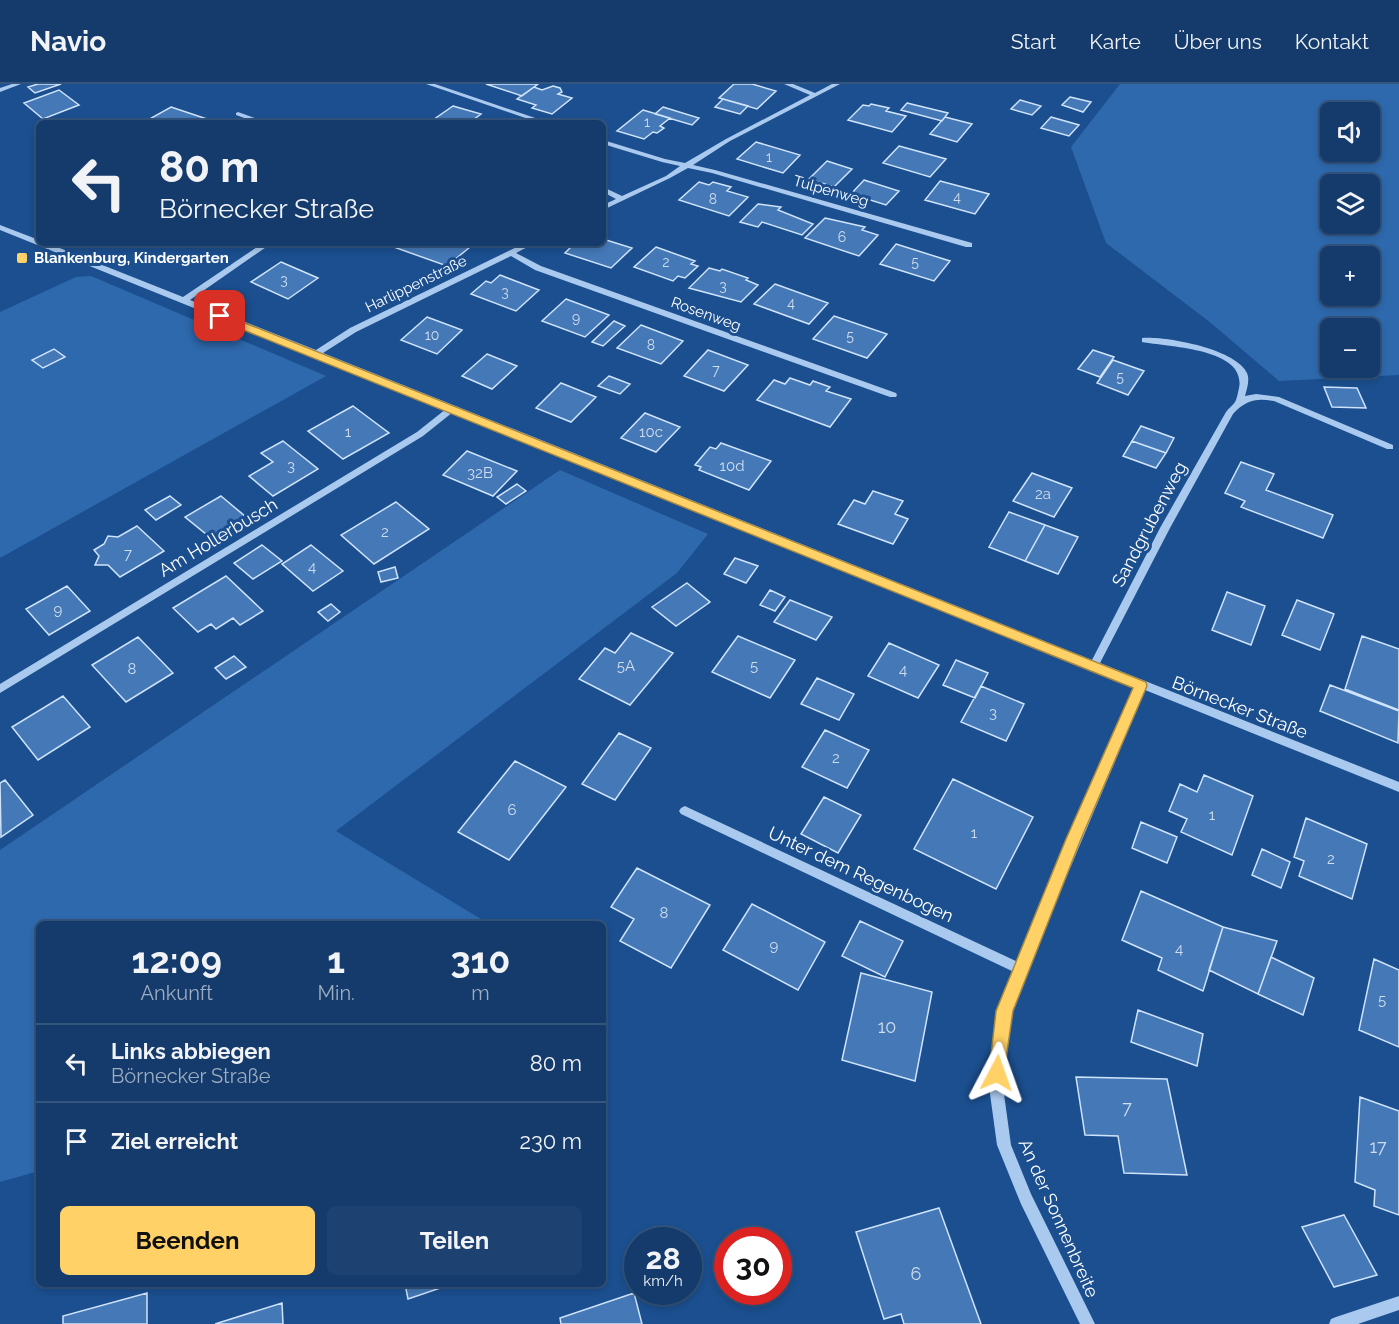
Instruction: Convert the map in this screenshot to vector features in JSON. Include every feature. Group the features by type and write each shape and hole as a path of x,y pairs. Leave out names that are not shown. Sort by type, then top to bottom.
{"street":[{"path":"0,90 18,84"},
{"path":"429,84 538,120"},
{"path":"787,84 816,94"},
{"path":"606,207 837,84"},
{"path":"238,114 255,120"},
{"name":"Tulpenweg","path":"606,143 686,166 713,171 969,245"},
{"path":"606,191 622,199"},
{"name":"Börnecker Straße","path":"0,227 36,242"},
{"name":"Börnecker Straße","path":"47,246 451,410 1399,788"},
{"path":"183,301 264,246"},
{"name":"Harlippenstraße","path":"315,355 352,330 525,246"},
{"name":"Rosenweg","path":"511,253 538,268 893,395"},
{"path":"1145,340 1210,351 1234,361 1243,372 1244,384 1240,400"},
{"path":"1240,400 1257,395 1276,399 1390,447"},
{"name":"Sandgrubenweg","path":"1093,667 1165,528 1230,412 1240,400"},
{"name":"Am Hollerbusch","path":"0,689 420,434 451,410"},
{"name":"An der Sonnenbreite","path":"1088,1324 1026,1199 1004,1145 997,1095 998,1052 1004,1011 1141,686"},
{"name":"Unter dem Regenbogen","path":"685,811 1021,969"},
{"path":"1336,1324 1399,1303"}],"shaded area":[{"path":"1120,84 1399,84 1399,375 1380,376 1380,318 1320,318 1320,378 1339,378 1279,381 1211,323 1106,243 1071,147"},
{"path":"91,276 326,376 0,558 0,312 76,277"},
{"path":"560,470 708,534 677,573 336,831 484,921 36,921 36,1172 0,1182 0,850"}],"building":[{"path":"38,84 61,84 35,93 28,87"},
{"path":"486,84 538,84 522,96"},
{"path":"734,84 752,84 776,91 757,109 719,98"},
{"path":"553,86 560,88 562,92 558,94 572,98 552,114 532,108 536,105 517,99 534,87 542,90"},
{"path":"59,90 79,105 43,119 24,103"},
{"path":"1070,97 1091,102 1083,112 1062,105"},
{"path":"723,99 748,106 740,114 715,107"},
{"path":"1020,100 1041,106 1032,115 1011,109"},
{"path":"907,103 948,113 942,121 901,110"},
{"path":"871,104 889,108 886,111 906,116 892,132 848,120 863,105"},
{"path":"453,106 481,114 473,120 433,120"},
{"path":"171,107 210,120 148,120"},
{"path":"663,107 699,118 692,125 655,114"},
{"path":"643,110 670,118 660,126 664,128 644,139 617,131"},
{"path":"945,117 972,124 957,142 930,134"},
{"path":"1051,117 1079,125 1069,136 1041,128"},
{"path":"756,142 800,155 783,173 737,159"},
{"path":"899,146 946,159 930,177 883,163"},
{"path":"827,161 852,169 834,187 809,179"},
{"path":"864,180 899,191 886,205 851,194"},
{"path":"940,181 989,194 975,214 925,200"},
{"path":"699,182 709,185 713,182 731,187 727,191 748,197 729,216 679,200"},
{"path":"758,204 781,207 778,210 813,224 802,235 762,222 758,227 740,222"},
{"path":"825,218 865,227 862,230 878,235 859,256 805,238"},
{"path":"606,240 632,248 611,268 565,253 572,246 606,246"},
{"path":"896,244 950,261 934,281 880,264"},
{"path":"391,246 470,247 447,266"},
{"path":"656,247 695,261 691,264 698,266 685,278 678,276 673,281 634,267"},
{"path":"281,262 318,278 288,299 251,282"},
{"path":"709,268 720,271 722,269 748,278 746,280 758,285 741,302 689,288"},
{"path":"500,275 539,290 516,311 471,294 486,281 491,283"},
{"path":"775,284 828,303 809,324 754,304"},
{"path":"566,299 609,315 585,337 542,321"},
{"path":"834,316 887,334 867,358 813,339"},
{"path":"427,317 462,330 437,354 401,340"},
{"path":"614,321 625,326 603,346 592,342"},
{"path":"641,325 683,341 661,364 617,348"},
{"path":"54,349 65,357 43,368 32,360"},
{"path":"708,350 748,365 724,391 684,376"},
{"path":"1093,350 1114,357 1100,377 1078,369"},
{"path":"487,354 517,366 492,389 462,376"},
{"path":"1113,360 1144,371 1128,395 1097,383"},
{"path":"609,376 630,384 620,394 598,386"},
{"path":"790,378 810,385 813,381 830,387 826,391 851,399 830,427 757,400 774,380 785,384"},
{"path":"561,383 596,397 571,422 536,408"},
{"path":"1324,387 1357,388 1366,408 1332,407"},
{"path":"353,406 389,433 343,459 308,431"},
{"path":"645,413 680,427 656,452 621,438"},
{"path":"1141,426 1174,438 1166,453 1132,441"},
{"path":"283,441 318,469 273,496 249,476 273,462 261,453"},
{"path":"1132,441 1166,453 1156,468 1123,456"},
{"path":"721,443 771,461 749,490 699,470 701,467 695,465 710,447 716,449"},
{"path":"467,451 517,471 493,496 443,475"},
{"path":"1241,462 1274,474 1266,490 1333,515 1323,538 1241,507 1245,501 1225,493"},
{"path":"1032,473 1072,488 1054,517 1013,501"},
{"path":"517,484 526,491 506,504 497,497"},
{"path":"873,491 903,501 895,514 908,519 893,544 838,524 854,500 865,504"},
{"path":"170,496 181,505 156,520 145,510"},
{"path":"221,496 246,517 211,538 185,517"},
{"path":"396,502 429,529 374,564 341,535"},
{"path":"1009,512 1045,525 1025,561 989,547"},
{"path":"1045,525 1078,537 1058,574 1025,561"},
{"path":"137,526 164,551 120,577 108,565 95,565 99,556 94,550 104,544 108,536 118,537"},
{"path":"262,545 282,561 253,579 234,563"},
{"path":"311,545 343,571 313,591 282,564"},
{"path":"735,558 758,566 746,583 724,574"},
{"path":"395,567 398,578 381,582 378,572"},
{"path":"226,576 263,611 240,625 233,618 216,629 211,624 198,632 173,608"},
{"path":"687,583 710,602 676,626 652,607"},
{"path":"67,586 90,611 49,635 26,609"},
{"path":"770,590 785,597 775,611 760,605"},
{"path":"1227,592 1265,606 1251,645 1212,630"},
{"path":"790,600 832,617 816,640 774,622"},
{"path":"1297,600 1334,614 1320,650 1282,635"},
{"path":"331,604 340,612 328,621 318,612"},
{"path":"631,633 673,653 630,705 579,679 605,648 615,653"},
{"path":"738,636 795,660 770,698 712,672"},
{"path":"1362,636 1399,649 1399,710 1345,689"},
{"path":"138,637 173,673 126,702 92,665"},
{"path":"889,643 939,665 918,698 868,676"},
{"path":"234,656 246,667 226,679 215,668"},
{"path":"956,660 988,673 975,698 943,685"},
{"path":"817,678 854,694 839,720 801,704"},
{"path":"1330,685 1399,711 1398,743 1320,711"},
{"path":"981,686 1024,704 1006,741 961,722"},
{"path":"63,696 90,727 38,760 12,727"},
{"path":"825,730 869,750 847,788 802,767"},
{"path":"619,733 651,748 615,800 582,784"},
{"path":"515,761 566,787 509,860 458,832"},
{"path":"1204,775 1253,796 1232,855 1181,832 1187,819 1169,811 1180,784 1197,792"},
{"path":"953,779 1033,817 996,889 914,849"},
{"path":"5,780 33,815 1,837 0,783"},
{"path":"824,797 861,815 838,853 801,834"},
{"path":"1306,818 1367,844 1352,899 1299,876 1304,861 1294,857"},
{"path":"1141,822 1177,837 1167,863 1132,848"},
{"path":"1262,849 1290,862 1281,888 1252,875"},
{"path":"637,868 710,905 671,968 620,941 634,919 611,907"},
{"path":"1141,891 1223,927 1203,991 1158,970 1162,958 1122,940"},
{"path":"752,904 825,942 798,990 723,950"},
{"path":"860,921 903,941 885,977 842,956"},
{"path":"1223,927 1277,941 1258,994 1209,970"},
{"path":"1271,957 1314,978 1303,1015 1258,994"},
{"path":"1374,959 1399,970 1399,1047 1359,1030"},
{"path":"861,973 932,992 915,1081 842,1060"},
{"path":"1138,1010 1203,1034 1197,1066 1131,1042"},
{"path":"1076,1077 1167,1079 1187,1175 1124,1173 1118,1136 1085,1135"},
{"path":"1360,1097 1399,1111 1399,1215 1374,1206 1375,1190 1355,1182"},
{"path":"939,1208 981,1324 904,1324 901,1314 884,1319 856,1232"},
{"path":"1344,1215 1377,1275 1334,1287 1302,1227"},
{"path":"406,1287 443,1287 408,1299"},
{"path":"147,1293 147,1324 63,1324 63,1316"},
{"path":"624,1296 624,1305 637,1305 642,1324 561,1324 560,1318"},
{"path":"282,1303 283,1324 215,1324"}],"place":[{"name":"Blankenburg, Kindergarten","path":"22,258"}],"route":[{"path":"220,316 1141,686 1074,839 1004,1011 997,1073"}]}
